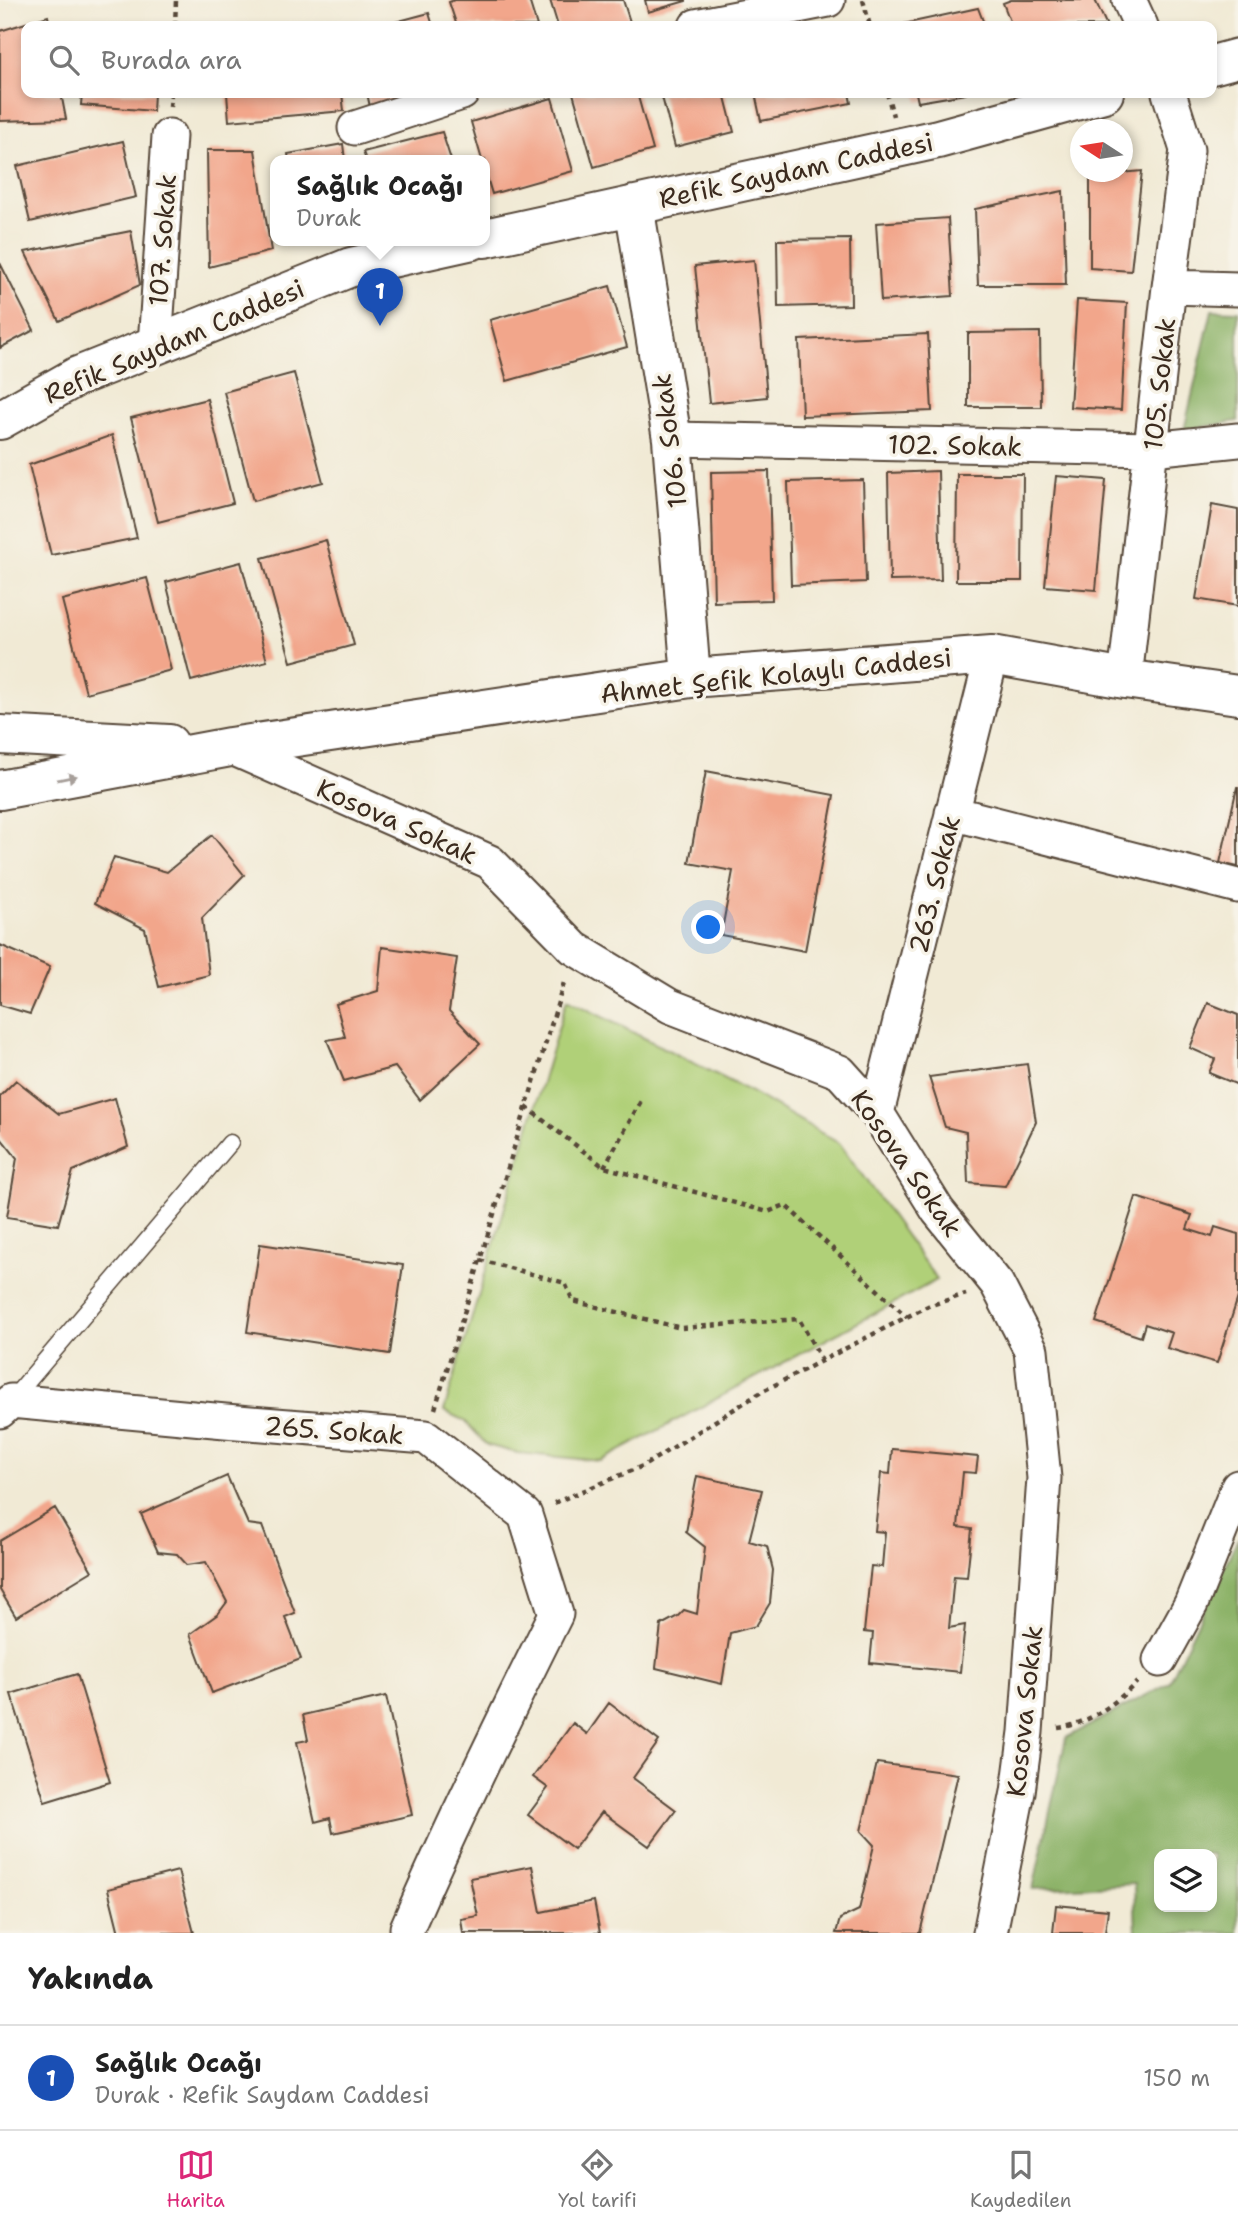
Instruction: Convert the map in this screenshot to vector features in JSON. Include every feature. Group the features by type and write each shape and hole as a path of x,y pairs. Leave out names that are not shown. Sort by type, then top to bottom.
{"street":[{"path":"721,21 828,0"},
{"path":"1129,0 1139,21"},
{"path":"1217,64 1238,58"},
{"path":"355,128 447,98"},
{"name":"Refik Saydam Caddesi","path":"490,237 938,139 1086,98"},
{"name":"105. Sokak","path":"1125,679 1187,150 1170,98"},
{"name":"107. Sokak","path":"155,345 169,136"},
{"name":"106. Sokak","path":"634,205 672,439 691,678"},
{"name":"Refik Saydam Caddesi","path":"0,420 76,377 351,267 446,246"},
{"path":"1169,286 1238,289"},
{"name":"102. Sokak","path":"672,439 1152,449 1238,440"},
{"name":"Ahmet Şefik Kolaylı Caddesi","path":"230,747 691,678 992,655 1125,679 1238,695"},
{"name":"263. Sokak","path":"877,1113 992,655"},
{"path":"0,735 230,747"},
{"path":"0,790 230,747"},
{"name":"Kosova Sokak","path":"230,747 490,862 574,948 670,1006 841,1072 877,1113 938,1211 997,1284 1031,1350 1044,1478 1026,1732 1018,1792 990,1933"},
{"path":"952,813 1238,886"},
{"name":"265. Sokak","path":"5,1406 426,1437 524,1515"},
{"path":"1160,1660 1191,1604 1238,1487"},
{"path":"407,1933 471,1786 556,1614 524,1515"}],"lane":[{"path":"5,1406 230,1143"}],"path":[{"path":"175,21 176,0"},
{"path":"863,0 869,21"},
{"path":"426,1437 574,948"},
{"path":"604,1167 641,1101"},
{"path":"526,1107 604,1167 768,1212 785,1205 907,1317"},
{"path":"480,1259 565,1283 573,1301 681,1328 799,1319 822,1361"},
{"path":"524,1515 645,1465 763,1391 928,1306 997,1284"},
{"path":"1026,1732 1067,1727 1113,1706 1160,1660"}],"green space":[{"path":"1212,310 1238,311 1238,421 1184,430"},
{"path":"567,999 751,1092 840,1144 937,1280 601,1461 517,1453 487,1445 465,1421 444,1411"},
{"path":"1238,1538 1238,1933 1136,1933 1134,1884 1033,1889 1066,1738 1169,1683"}],"building":[{"path":"529,0 535,21 455,21 449,2"},
{"path":"550,0 623,0 630,21 556,21"},
{"path":"645,0 686,0 686,1 648,12"},
{"path":"1011,0 1095,0 1105,21 1010,21 1003,3"},
{"path":"978,8 983,21 918,21"},
{"path":"429,13 431,21 399,21"},
{"path":"48,16 49,21 32,21"},
{"path":"21,24 21,98 62,98 66,119 0,121 0,31"},
{"path":"82,98 154,98 153,111 81,105"},
{"path":"227,98 343,98 344,111 229,121"},
{"path":"368,98 401,98 370,107"},
{"path":"552,98 573,171 492,194 490,155 481,155 471,122"},
{"path":"574,98 638,98 653,150 594,167"},
{"path":"662,98 725,98 734,132 675,147"},
{"path":"756,98 850,98 851,103 761,121"},
{"path":"917,98 942,98 918,102"},
{"path":"442,132 449,155 364,155 363,152"},
{"path":"123,141 136,197 30,222 17,166"},
{"path":"343,144 344,155 288,155"},
{"path":"207,150 255,150 271,251 209,267"},
{"path":"1142,171 1131,271 1090,268 1090,182 1133,182 1133,172"},
{"path":"1063,191 1066,285 978,285 975,209"},
{"path":"948,218 953,296 881,301 876,223"},
{"path":"131,231 140,285 59,321 25,252"},
{"path":"850,239 851,305 778,307 777,240"},
{"path":"754,260 767,397 709,403 695,266"},
{"path":"0,263 34,330 0,348"},
{"path":"610,286 627,347 507,381 490,320"},
{"path":"1077,300 1127,303 1121,410 1070,407"},
{"path":"1040,332 1041,407 968,407 968,333"},
{"path":"928,334 932,411 802,416 799,340"},
{"path":"294,373 323,482 253,501 224,392"},
{"path":"207,399 233,503 158,522 131,418"},
{"path":"112,435 137,538 51,555 29,465"},
{"path":"769,471 772,600 714,602 711,472"},
{"path":"938,471 941,580 890,581 888,473"},
{"path":"957,474 1023,474 1022,581 956,581"},
{"path":"1056,476 1106,480 1096,590 1045,586"},
{"path":"863,480 866,582 791,585 788,482"},
{"path":"1212,505 1238,510 1238,606 1196,599"},
{"path":"326,540 354,645 291,662 262,558"},
{"path":"241,562 267,661 191,681 166,582"},
{"path":"147,578 171,670 86,693 62,600"},
{"path":"706,771 834,795 805,951 721,935 733,871 689,863"},
{"path":"1238,787 1238,867 1220,863"},
{"path":"212,835 244,875 202,918 209,975 159,987 145,929 95,903 114,857 167,872"},
{"path":"0,945 50,967 30,1014 0,1005"},
{"path":"382,947 457,958 449,1011 480,1044 420,1100 395,1067 344,1081 327,1040 345,1037 336,1004 378,991"},
{"path":"1208,1003 1238,1015 1238,1085 1209,1073 1215,1059 1190,1048"},
{"path":"1027,1064 1036,1122 1005,1186 968,1183 966,1132 945,1127 929,1077"},
{"path":"16,1080 59,1114 115,1098 128,1147 73,1171 58,1225 7,1217 17,1158 0,1137 0,1096"},
{"path":"1136,1197 1192,1215 1187,1229 1212,1237 1215,1227 1238,1234 1238,1297 1217,1363 1167,1348 1172,1333 1145,1324 1141,1337 1096,1322"},
{"path":"260,1244 403,1265 390,1354 247,1332"},
{"path":"892,1449 978,1457 976,1473 963,1472 958,1527 972,1529 967,1577 954,1576 949,1628 965,1625 960,1672 870,1663 873,1633 864,1632 871,1566 882,1567 885,1532 875,1531 881,1473 890,1474"},
{"path":"227,1476 248,1524 262,1526 295,1613 285,1617 301,1659 212,1693 190,1634 218,1614 227,1602 206,1562 187,1565 177,1554 158,1552 141,1514"},
{"path":"697,1476 762,1490 749,1541 767,1546 773,1570 770,1603 756,1626 730,1633 722,1684 656,1668 661,1625 684,1610 697,1614 705,1547 686,1532"},
{"path":"55,1508 92,1571 16,1617 0,1590 0,1541"},
{"path":"77,1674 110,1782 45,1802 11,1694"},
{"path":"386,1696 412,1815 333,1833 330,1818 315,1822 297,1742 308,1740 303,1715"},
{"path":"609,1703 659,1741 633,1778 676,1810 649,1846 602,1812 574,1849 528,1815 548,1788 533,1777 573,1723 587,1734"},
{"path":"877,1763 958,1774 920,1933 836,1933 840,1919 859,1910 874,1845 861,1831"},
{"path":"532,1866 541,1912 594,1901 600,1933 463,1933 461,1919 478,1916 470,1878"},
{"path":"178,1871 194,1933 119,1933 108,1889"},
{"path":"1056,1905 1108,1910 1105,1933 1053,1933"}],"place":[{"name":"Sağlık Ocağı","path":"380,326"}]}
